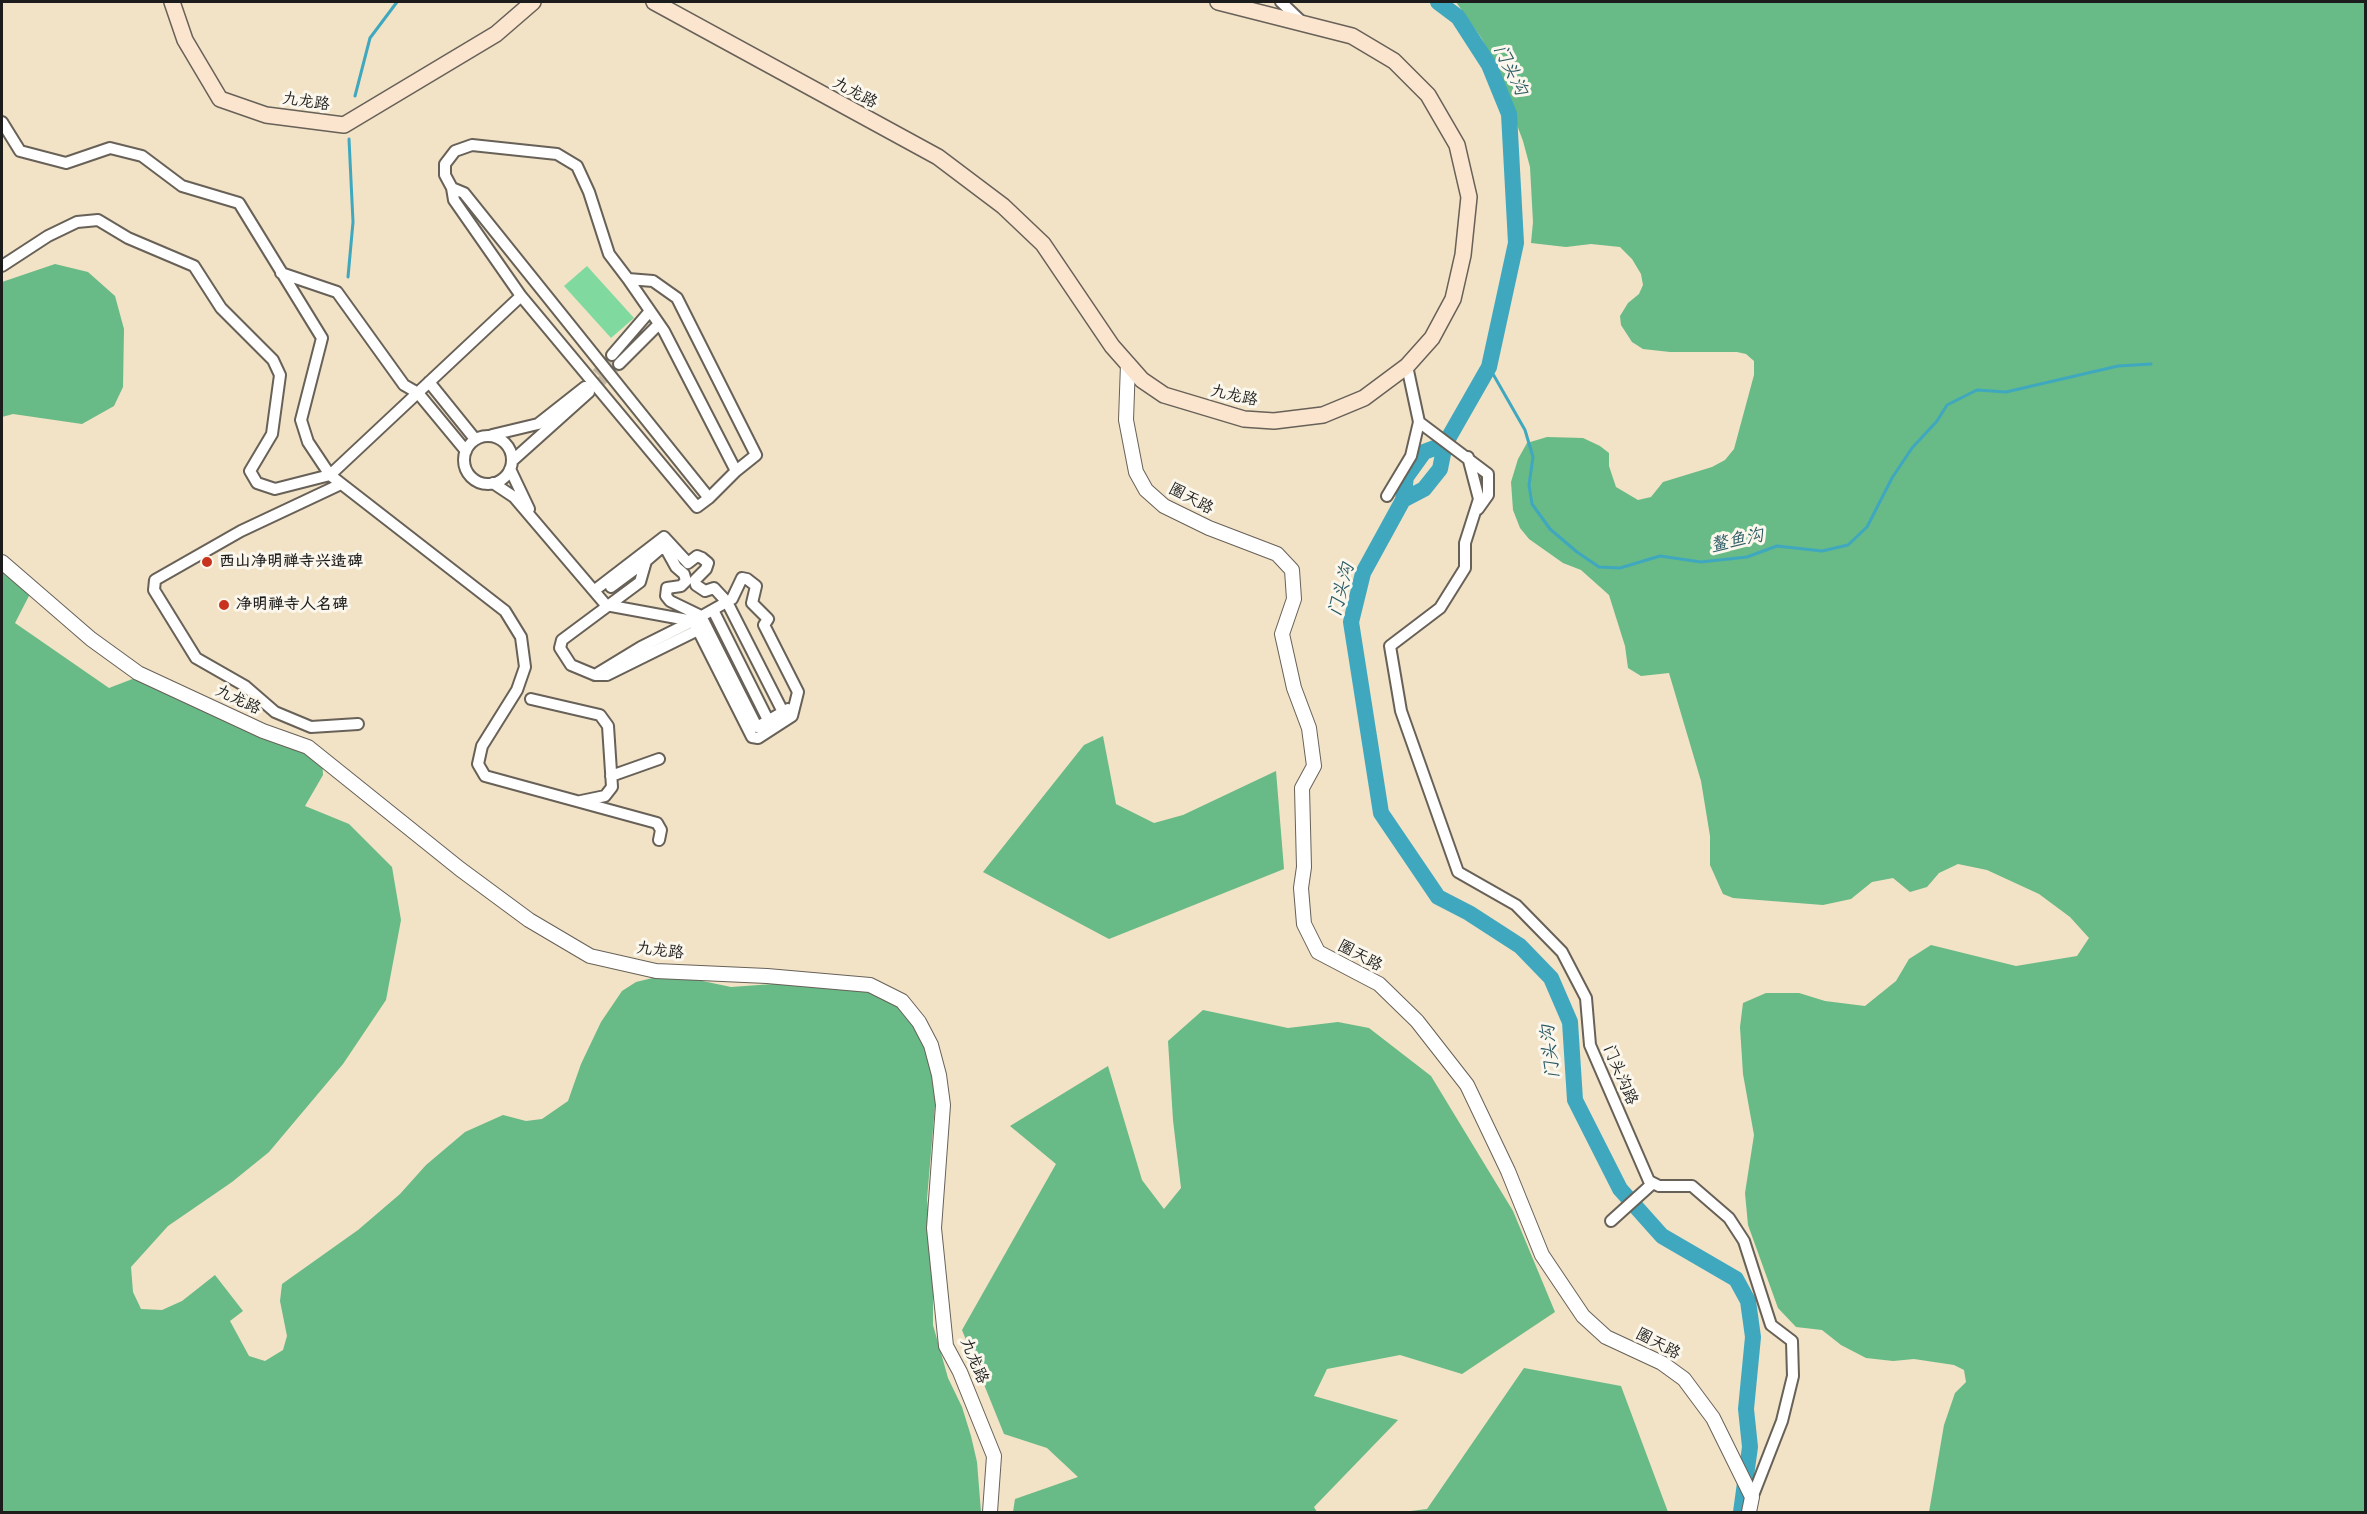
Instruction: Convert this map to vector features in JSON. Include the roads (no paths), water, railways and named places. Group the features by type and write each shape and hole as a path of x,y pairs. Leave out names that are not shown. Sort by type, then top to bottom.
{"main road":[{"name":"九龙路","path":"172,2 185,40 220,99 266,115 344,125 496,34 533,2"},
{"name":"九龙路","path":"654,2 938,157 1003,206 1044,244 1112,346 1142,380 1164,394 1244,419 1274,421 1323,415 1364,398 1407,366 1432,338 1453,298 1463,255 1469,197 1457,146 1428,95 1394,61 1352,36 1301,21 1218,2"}],"street":[{"path":"1281,2 1301,21"},
{"path":"2,122 20,151 66,163 111,148 142,156 182,186 239,203 281,273 317,326 322,338 301,420 308,442 330,475 505,611 521,636 525,667 517,690 482,746 478,765 484,776 657,823 661,830 658,840"},
{"path":"628,279 652,281 677,298 756,455 696,507 521,296 454,200 452,188 445,175 445,164 455,151 472,145 557,154 577,166 590,192 609,254 659,324 736,471"},
{"path":"452,188 464,194 708,498"},
{"path":"2,266 67,226 77,222 98,220 128,238 194,266 221,308 273,360 280,375 272,434 250,471 257,483 275,489 330,475 521,296"},
{"path":"281,273 336,292 404,385 418,393 466,451"},
{"path":"650,311 615,359 659,324"},
{"name":"圈天路","path":"1128,364 1126,420 1136,472 1146,490 1164,506 1209,528 1277,554 1292,570 1294,599 1282,634 1294,688 1309,728 1314,766 1302,788 1304,867 1301,888 1304,924 1317,952 1379,984 1417,1022 1467,1085 1509,1173 1542,1255 1583,1316 1606,1337 1662,1363 1684,1379 1713,1418 1752,1497"},
{"path":"1387,495 1411,456 1419,422 1407,366"},
{"path":"429,382 475,439"},
{"path":"587,390 511,465 500,480 493,483 478,482 471,478 464,464 466,451 475,439 489,436 538,424 587,390"},
{"name":"门头沟路","path":"1419,422 1468,457 1475,478 1478,509 1465,543 1466,568 1460,579 1440,608 1390,646 1401,711 1458,872 1516,905 1562,952 1586,998 1590,1045 1649,1181 1653,1183"},
{"path":"489,436 507,445 511,465 535,521"},
{"path":"493,483 514,497 606,605 697,622"},
{"path":"341,484 241,531 155,580 154,590 196,658 244,686 275,712 310,727 358,724"},
{"path":"597,592 664,537 688,563 697,556 708,563 704,573 695,580 696,585 705,591 714,588 727,602 783,712"},
{"path":"597,592 646,561 660,549 666,549 676,567 684,574 686,581 681,586 667,588 666,596 670,602 697,622 752,737 768,720 795,704"},
{"path":"646,561 640,582 606,605 562,640 560,648 571,665 595,675 641,647 697,622 732,599 742,578 752,580 756,586 752,603 768,619 764,625 798,692 792,716 759,731"},
{"name":"九龙路","path":"2,562 91,639 138,673 263,731 308,747 460,869 529,920 590,957 656,971 767,976 870,985 902,1001 919,1022 931,1045 939,1074 943,1105 934,1228 946,1346 960,1372 994,1456 990,1512"},
{"path":"713,610 768,720"},
{"path":"531,699 600,715 608,726 612,787 605,796 578,802"},
{"path":"611,776 659,759"},
{"path":"1611,1221 1653,1183 1659,1186 1692,1186 1729,1218 1744,1241 1771,1325 1792,1341 1793,1376 1782,1421 1752,1497 1749,1512"}],"waterway":[{"path":"355,96 370,38 397,2"},
{"name":"门头沟","path":"1438,2 1458,17 1489,65 1509,114 1516,243 1489,367 1445,444 1440,469 1424,489 1403,500 1363,573 1351,622 1381,813 1438,897 1469,913 1520,946 1551,978 1570,1022 1575,1100 1620,1189 1662,1236 1736,1279 1748,1301 1753,1337 1746,1409 1750,1447 1741,1512"},
{"path":"348,277 353,222 349,139"},
{"name":"鳌鱼沟","path":"1489,367 1525,430 1533,457 1529,485 1532,504 1550,529 1577,552 1599,567 1620,568 1660,556 1701,562 1747,557 1777,546 1822,551 1848,545 1867,527 1892,478 1912,448 1937,421 1947,405 1977,390 2006,392 2118,366 2151,364"},
{"name":"门头沟","path":"1403,500 1406,477 1424,452 1445,444"}],"tunnel":[{"path":"587,385 612,355"},
{"path":"590,392 619,364"}],"place":[{"name":"西山净明禅寺兴造碑","path":"207,562"},
{"name":"净明禅寺人名碑","path":"224,605"}]}
